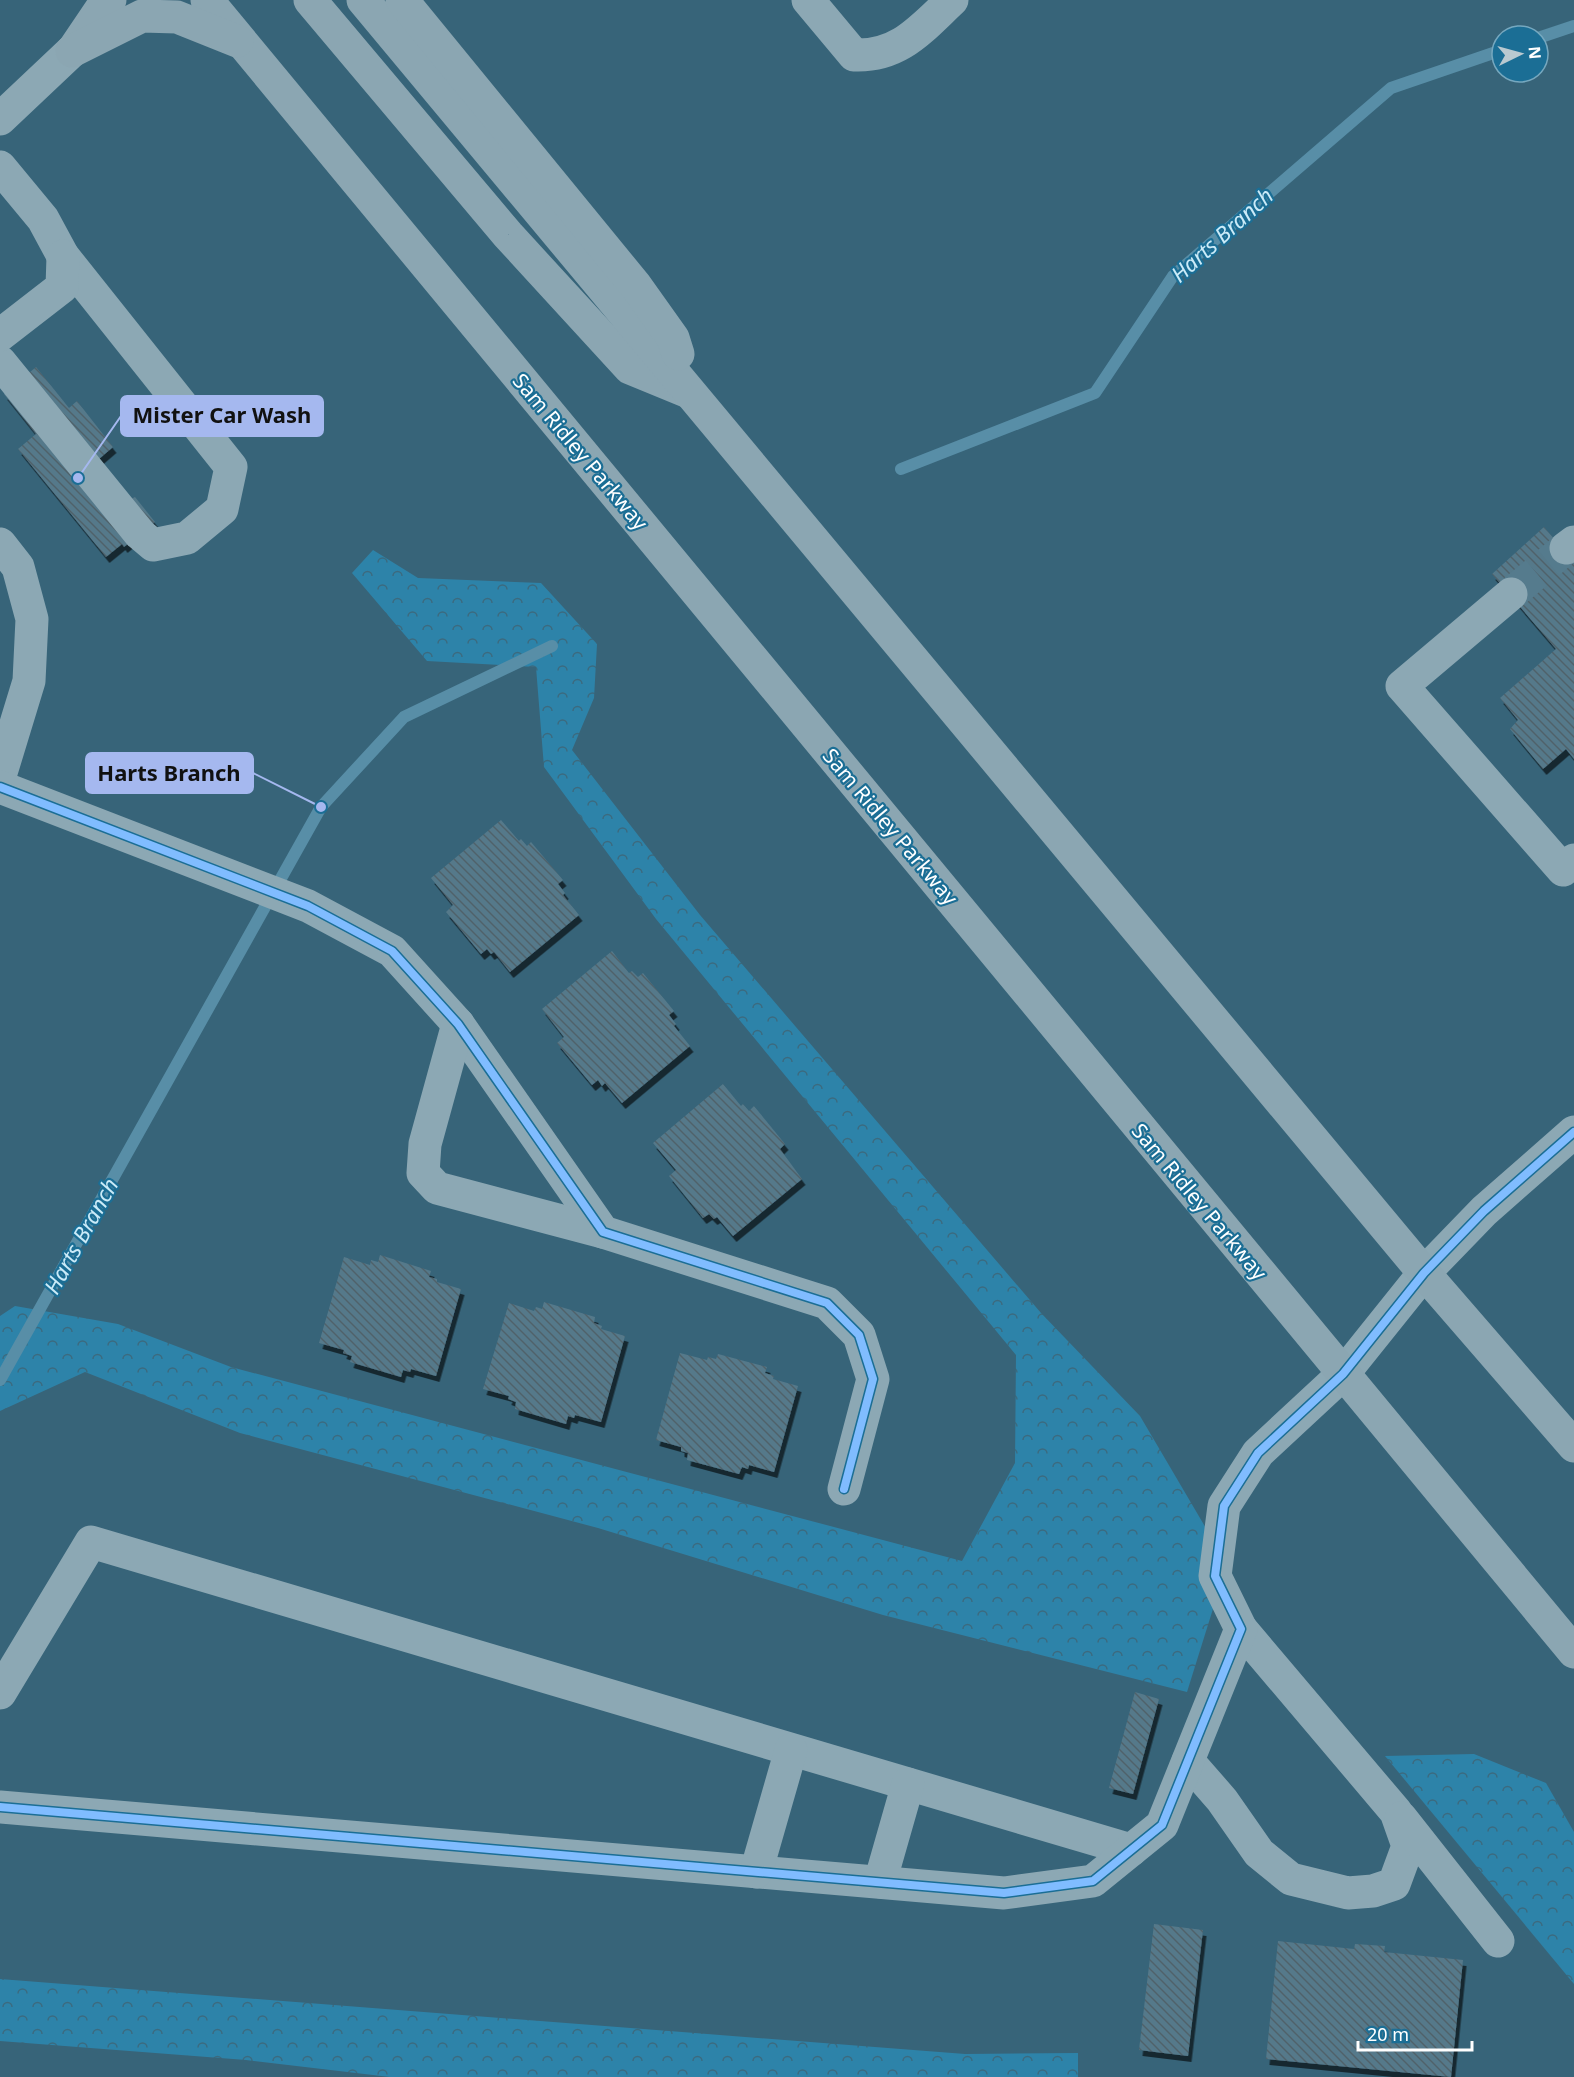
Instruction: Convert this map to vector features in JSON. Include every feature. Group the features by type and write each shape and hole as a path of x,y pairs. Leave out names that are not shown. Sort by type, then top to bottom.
{"main road":[{"path":"72,51 100,9 110,0"},
{"name":"Sam Ridley Parkway","path":"207,0 1574,1652"},
{"path":"310,0 508,235 630,368 691,392"},
{"path":"363,0 1424,1273 1574,1446"},
{"path":"402,0 636,286 673,338 691,392"},
{"path":"72,51 142,16 177,17 242,43"}],"street":[{"path":"808,0 854,55 875,56 909,41 952,0"},
{"path":"0,119 72,51"},
{"path":"0,167 43,219 63,256 231,467 222,509 187,538 153,545 140,534 0,362"},
{"path":"0,335 62,287 63,256"},
{"path":"0,544 18,567 32,619 29,681 0,776"},
{"path":"1511,594 1402,686 1563,870 1574,860"},
{"path":"0,787 309,906 392,951 458,1024 603,1232"},
{"path":"458,1024 424,1144 423,1173 437,1188 603,1232 827,1303 859,1335 873,1379 844,1489"},
{"path":"1498,1941 1396,1812 1241,1629 1215,1576 1224,1506 1258,1453 1343,1374 1424,1273 1484,1211 1574,1132"},
{"path":"0,1693 91,1542 1131,1850"},
{"path":"0,1808 1004,1893 1093,1881 1162,1825 1241,1629"},
{"path":"756,1872 791,1750"},
{"path":"1188,1761 1222,1800 1259,1853 1291,1879 1348,1893 1373,1891 1394,1884 1408,1846 1396,1812"},
{"path":"880,1882 908,1784"}],"green space":[{"path":"373,550 418,578 541,583 597,644 594,698 572,750 700,915 1041,1313 1140,1416 1227,1564 1187,1692 883,1615 598,1528 240,1433 85,1372 0,1411 0,1316 15,1306 118,1324 231,1367 962,1561 1015,1463 1016,1355 656,919 544,767 536,667 427,661 352,573"},
{"path":"1474,1754 1546,1783 1574,1832 1574,1984 1385,1756"},
{"path":"0,1979 965,2054 1078,2053 1078,2077 390,2077 246,2060 0,2041"}],"building":[{"path":"36,367 69,408 77,401 113,447 99,459 131,499 135,497 155,522 124,547 122,544 106,557 18,449 36,434 4,394"},
{"path":"1544,527 1574,562 1574,759 1566,749 1543,769 1510,729 1518,720 1500,698 1556,649 1492,574"},
{"path":"501,820 519,841 521,839 527,846 531,842 563,880 558,884 565,893 563,895 579,915 510,972 494,952 491,954 487,949 481,954 446,912 453,905 431,878"},
{"path":"612,951 629,973 632,971 638,977 643,973 674,1011 669,1015 676,1024 674,1026 690,1046 622,1103 605,1083 602,1086 598,1080 592,1085 557,1043 564,1037 542,1009"},
{"path":"723,1084 741,1106 743,1104 749,1111 754,1106 785,1144 780,1149 802,1179 733,1236 717,1217 714,1219 709,1214 703,1218 669,1176 676,1170 653,1143"},
{"path":"380,1255 431,1271 429,1277 437,1279 437,1282 461,1289 436,1376 411,1369 410,1372 403,1370 401,1377 350,1362 352,1356 343,1353 344,1350 319,1343 344,1257 370,1265 371,1260 378,1262"},
{"path":"544,1302 595,1317 594,1323 602,1326 601,1329 625,1336 601,1422 575,1415 574,1418 568,1416 566,1424 515,1409 516,1402 508,1399 509,1396 483,1389 509,1303 534,1311 536,1307 542,1309"},
{"path":"680,1353 707,1360 708,1357 716,1359 718,1354 767,1367 765,1373 774,1376 773,1379 798,1386 774,1472 749,1465 748,1469 742,1467 739,1474 687,1460 688,1453 681,1451 681,1447 656,1440"},
{"path":"1135,1692 1159,1699 1133,1794 1109,1788"},
{"path":"1154,1924 1203,1930 1188,2056 1139,2050"},
{"path":"1278,1941 1354,1949 1355,1944 1385,1946 1384,1952 1463,1960 1451,2077 1266,2059"}],"waterway":[{"name":"Harts Branch","path":"1550,34 1574,26"},
{"name":"Harts Branch","path":"901,469 1095,393 1173,276 1391,88 1490,54"},
{"name":"Harts Branch","path":"0,1380 321,807 404,717 552,646"}],"tunnel":[{"path":"1511,594 1566,548"}],"cycle path":[{"path":"0,787 308,906 392,951 458,1024 603,1232 827,1303 859,1335 873,1379 844,1489"},
{"path":"0,1807 1004,1893 1093,1881 1162,1825 1241,1629 1215,1576 1224,1506 1258,1453 1343,1374 1424,1273 1484,1211 1574,1132"}],"place":[{"name":"Mister Car Wash","path":"78,478"},
{"name":"Harts Branch","path":"321,807"}]}
